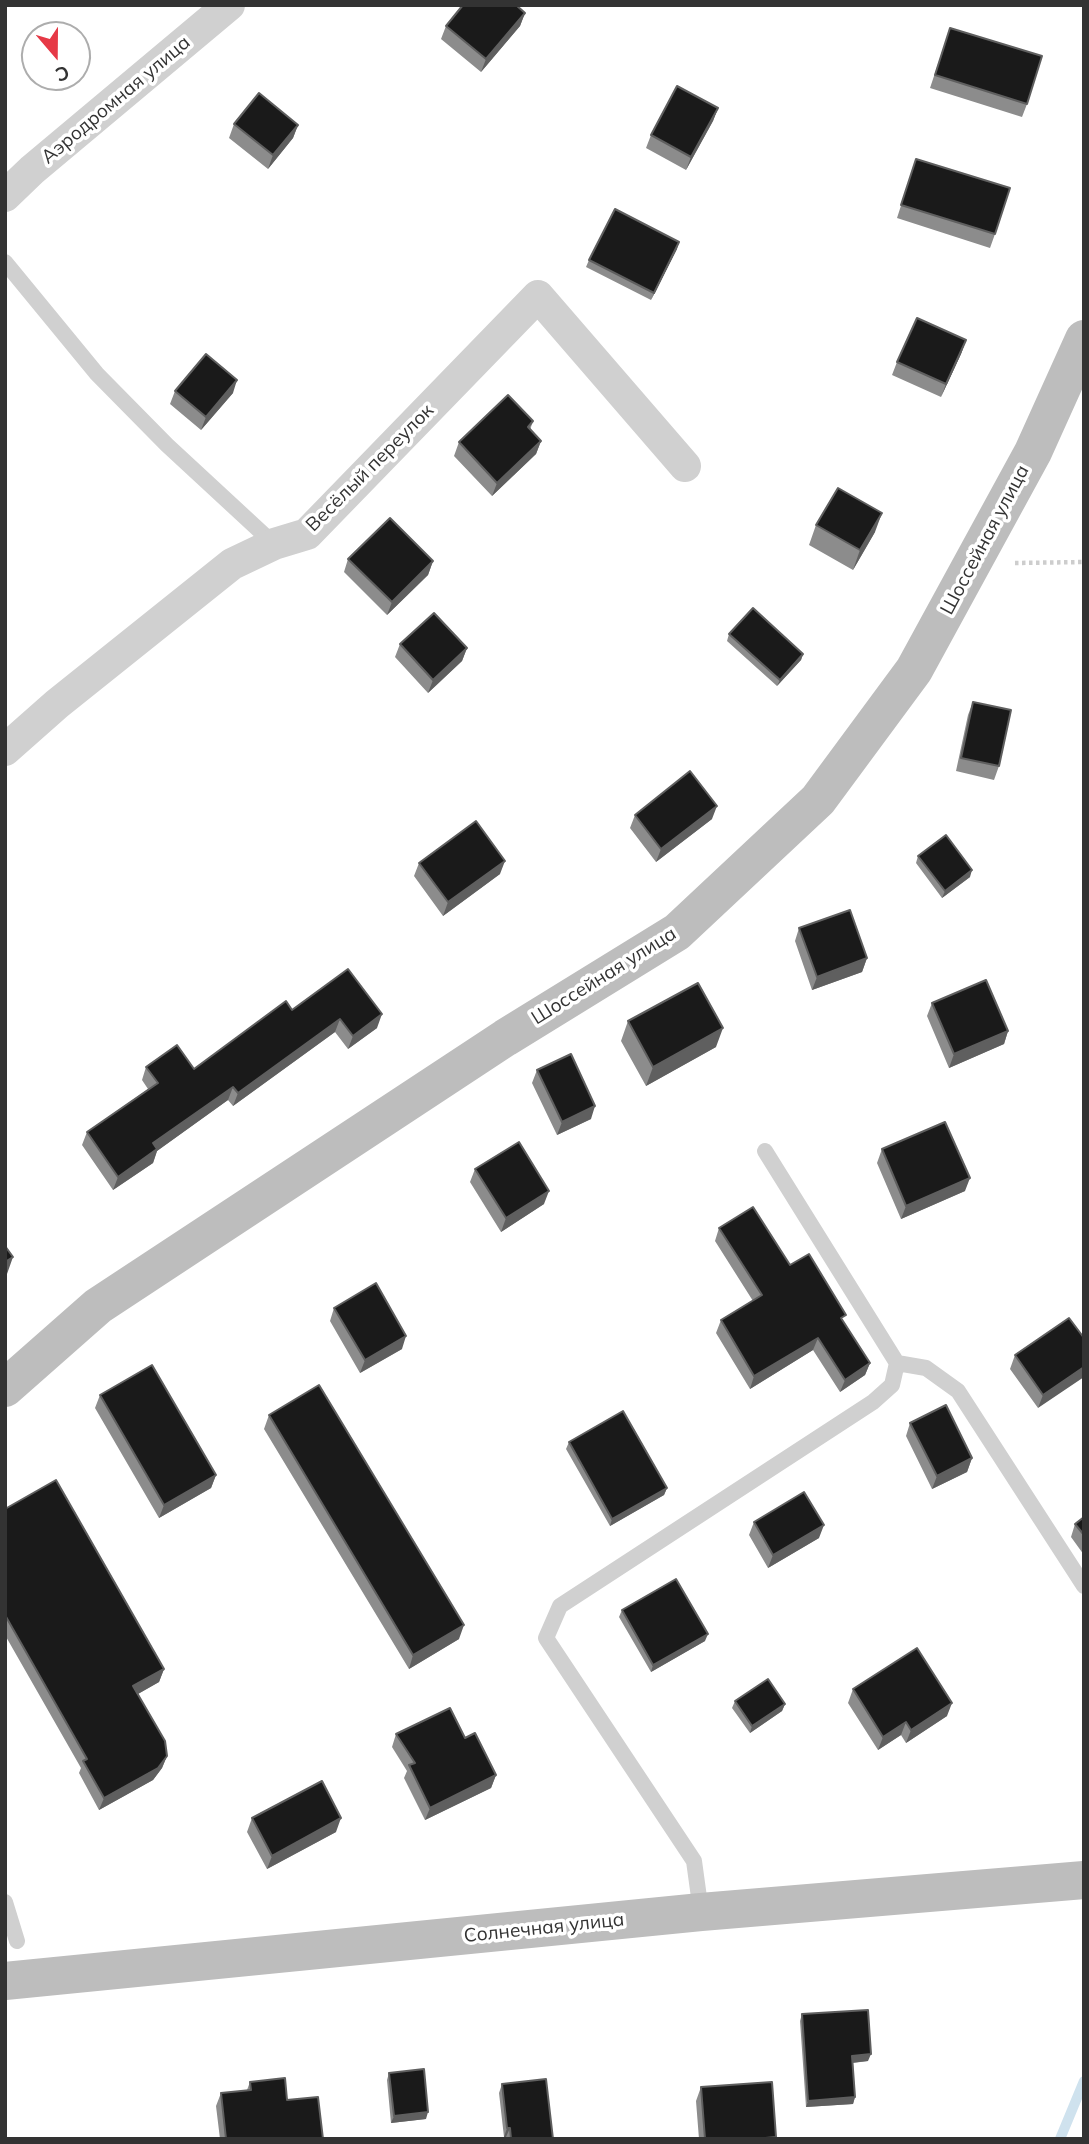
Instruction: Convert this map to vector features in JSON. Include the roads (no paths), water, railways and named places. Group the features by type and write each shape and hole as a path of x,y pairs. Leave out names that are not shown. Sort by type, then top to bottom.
{"main road":[{"name":"Шоссейная улица","path":"5,1388 98,1306 505,1038 677,932 818,800 914,670 974,564 1032,452 1084,339"},
{"name":"Солнечная улица","path":"5,1981 701,1912 1084,1880"}],"street":[{"name":"Аэродромная улица","path":"5,196 229,5"},
{"name":"Весёлый переулок","path":"5,750 57,704 232,564 274,544 307,534 538,296 685,466"}],"lane":[{"path":"5,262 97,374 167,445 274,544"},
{"path":"701,1912 694,1861 546,1637 560,1606 873,1402 892,1385 897,1363 765,1151"},
{"path":"897,1363 926,1368 958,1391 1084,1586"},
{"path":"5,1902 18,1941"}],"waterway":[{"path":"1060,2139 1084,2081"}]}
